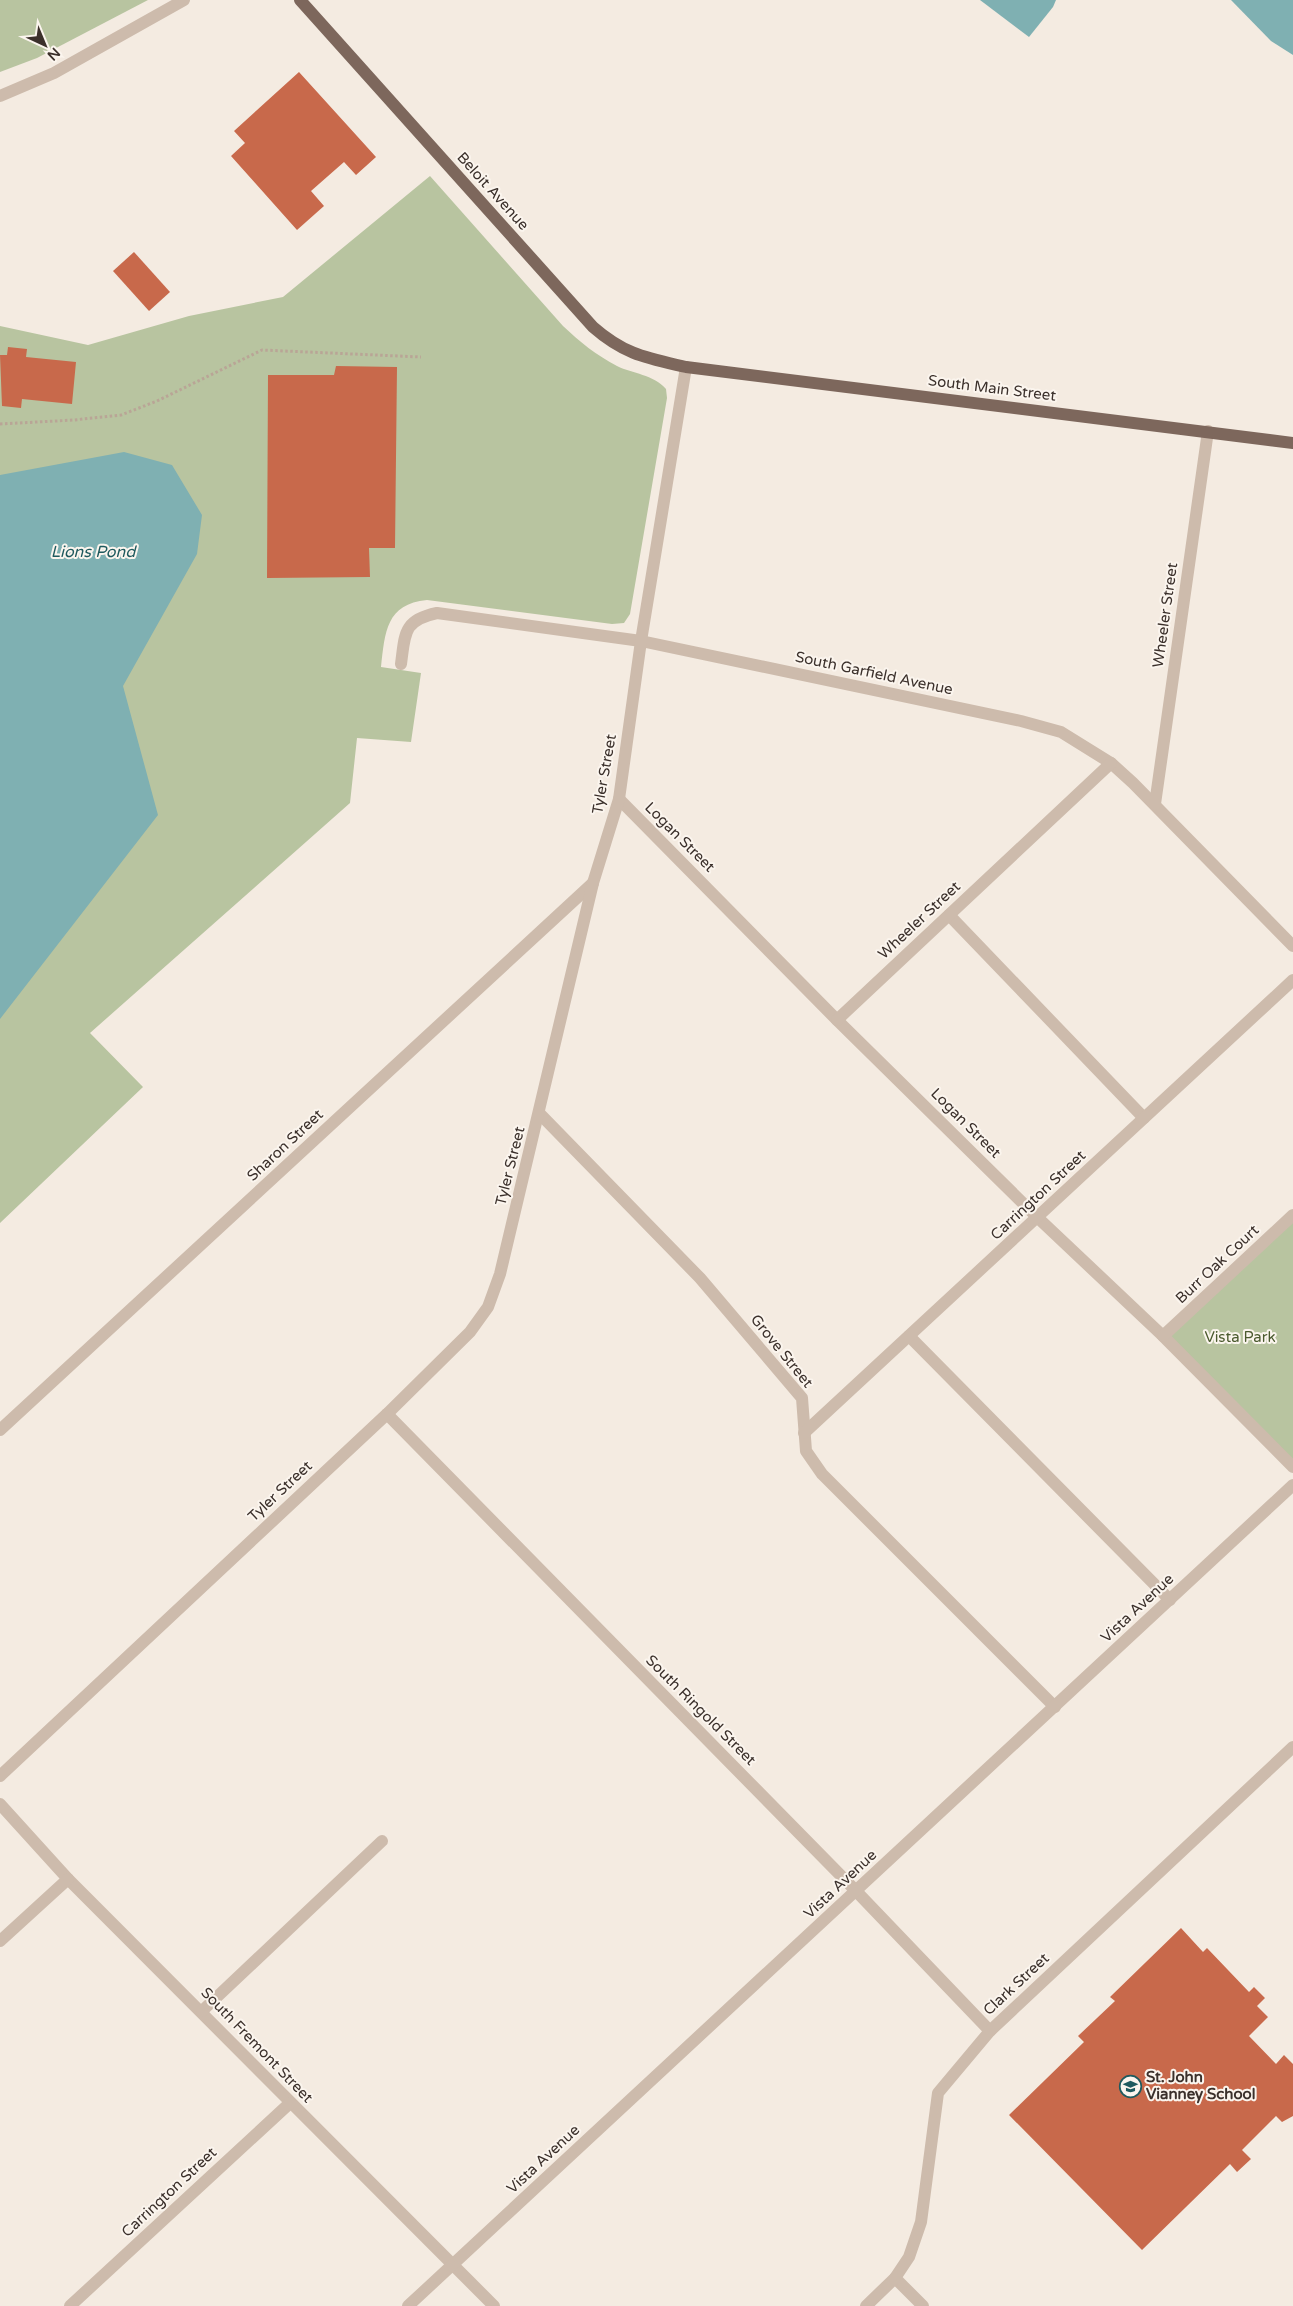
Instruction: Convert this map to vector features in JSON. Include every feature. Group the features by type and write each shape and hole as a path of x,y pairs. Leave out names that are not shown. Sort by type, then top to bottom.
{"main road":[{"name":"Beloit Avenue","path":"300,0 593,327 612,343 638,356 686,367"},
{"name":"South Main Street","path":"686,367 1293,443"}],"street":[{"path":"0,96 54,73 184,0"},
{"name":"Tyler Street","path":"0,1776 387,1414 470,1332 488,1307 500,1274 593,883 619,799 641,641 686,367"},
{"name":"Wheeler Street","path":"1155,804 1208,431"},
{"name":"South Garfield Avenue","path":"400,664 404,642 410,625 420,617 437,613 641,641 1021,721 1061,732 1111,763 1155,804 1293,946"},
{"name":"Wheeler Street","path":"837,1020 1111,763"},
{"name":"Logan Street","path":"619,799 837,1020 1038,1217 1163,1336 1293,1467"},
{"name":"Sharon Street","path":"0,1430 593,883"},
{"path":"949,915 1144,1118"},
{"name":"Carrington Street","path":"804,1433 1293,980"},
{"name":"Grove Street","path":"539,1114 700,1278 802,1398 806,1451 822,1474 1055,1708"},
{"name":"Burr Oak Court","path":"1163,1336 1293,1215"},
{"path":"909,1336 1170,1600"},
{"name":"South Ringold Street","path":"387,1414 990,2030"},
{"name":"Vista Avenue","path":"408,2306 1055,1708 1293,1484"},
{"name":"Clark Street","path":"866,2306 895,2278 909,2257 921,2222 938,2093 990,2030 1293,1747"},
{"name":"South Fremont Street","path":"0,1804 68,1879 202,2011 290,2103 454,2264 494,2306"},
{"path":"202,2011 382,1841"},
{"path":"0,1941 68,1879"},
{"name":"Carrington Street","path":"70,2306 290,2103"},
{"path":"895,2278 923,2306"}],"path":[{"path":"0,424 121,415 157,401 262,350 421,357"}],"green space":[{"path":"0,0 148,0 37,58 0,72"},
{"path":"430,176 569,332 609,362 623,369 649,377 666,389 667,398 630,614 624,623 612,624 427,600 403,607 395,614 390,622 384,642 381,667 421,673 411,742 357,738 350,803 90,1033 143,1087 0,1223 0,326 88,345 189,316 283,297"},
{"name":"Vista Park","path":"1293,1215 1293,1467 1163,1336"}],"water":[{"path":"980,0 1056,0 1053,7 1029,37"},
{"path":"1231,0 1293,0 1293,55 1271,41"},
{"name":"Lions Pond","path":"124,452 172,465 202,515 197,554 123,686 158,815 0,1019 0,475"}],"building":[{"path":"299,72 376,157 356,175 344,162 311,191 324,206 297,230 231,156 245,143 234,131"},
{"path":"134,252 170,292 149,311 113,271"},
{"path":"8,347 27,349 26,357 76,362 72,404 22,399 21,408 2,406 0,355 7,355"},
{"path":"336,366 397,367 395,548 369,548 370,577 267,578 268,375 334,375"},
{"path":"1181,1928 1203,1952 1207,1948 1249,1992 1254,1987 1265,1998 1257,2006 1268,2017 1249,2036 1276,2064 1284,2055 1293,2064 1293,2116 1282,2122 1276,2116 1242,2150 1251,2159 1237,2172 1230,2164 1142,2250 1009,2115 1084,2042 1078,2036 1115,2001 1110,1997"}],"place":[{"name":"St. John Vianney School","path":"1130,2086"}]}
